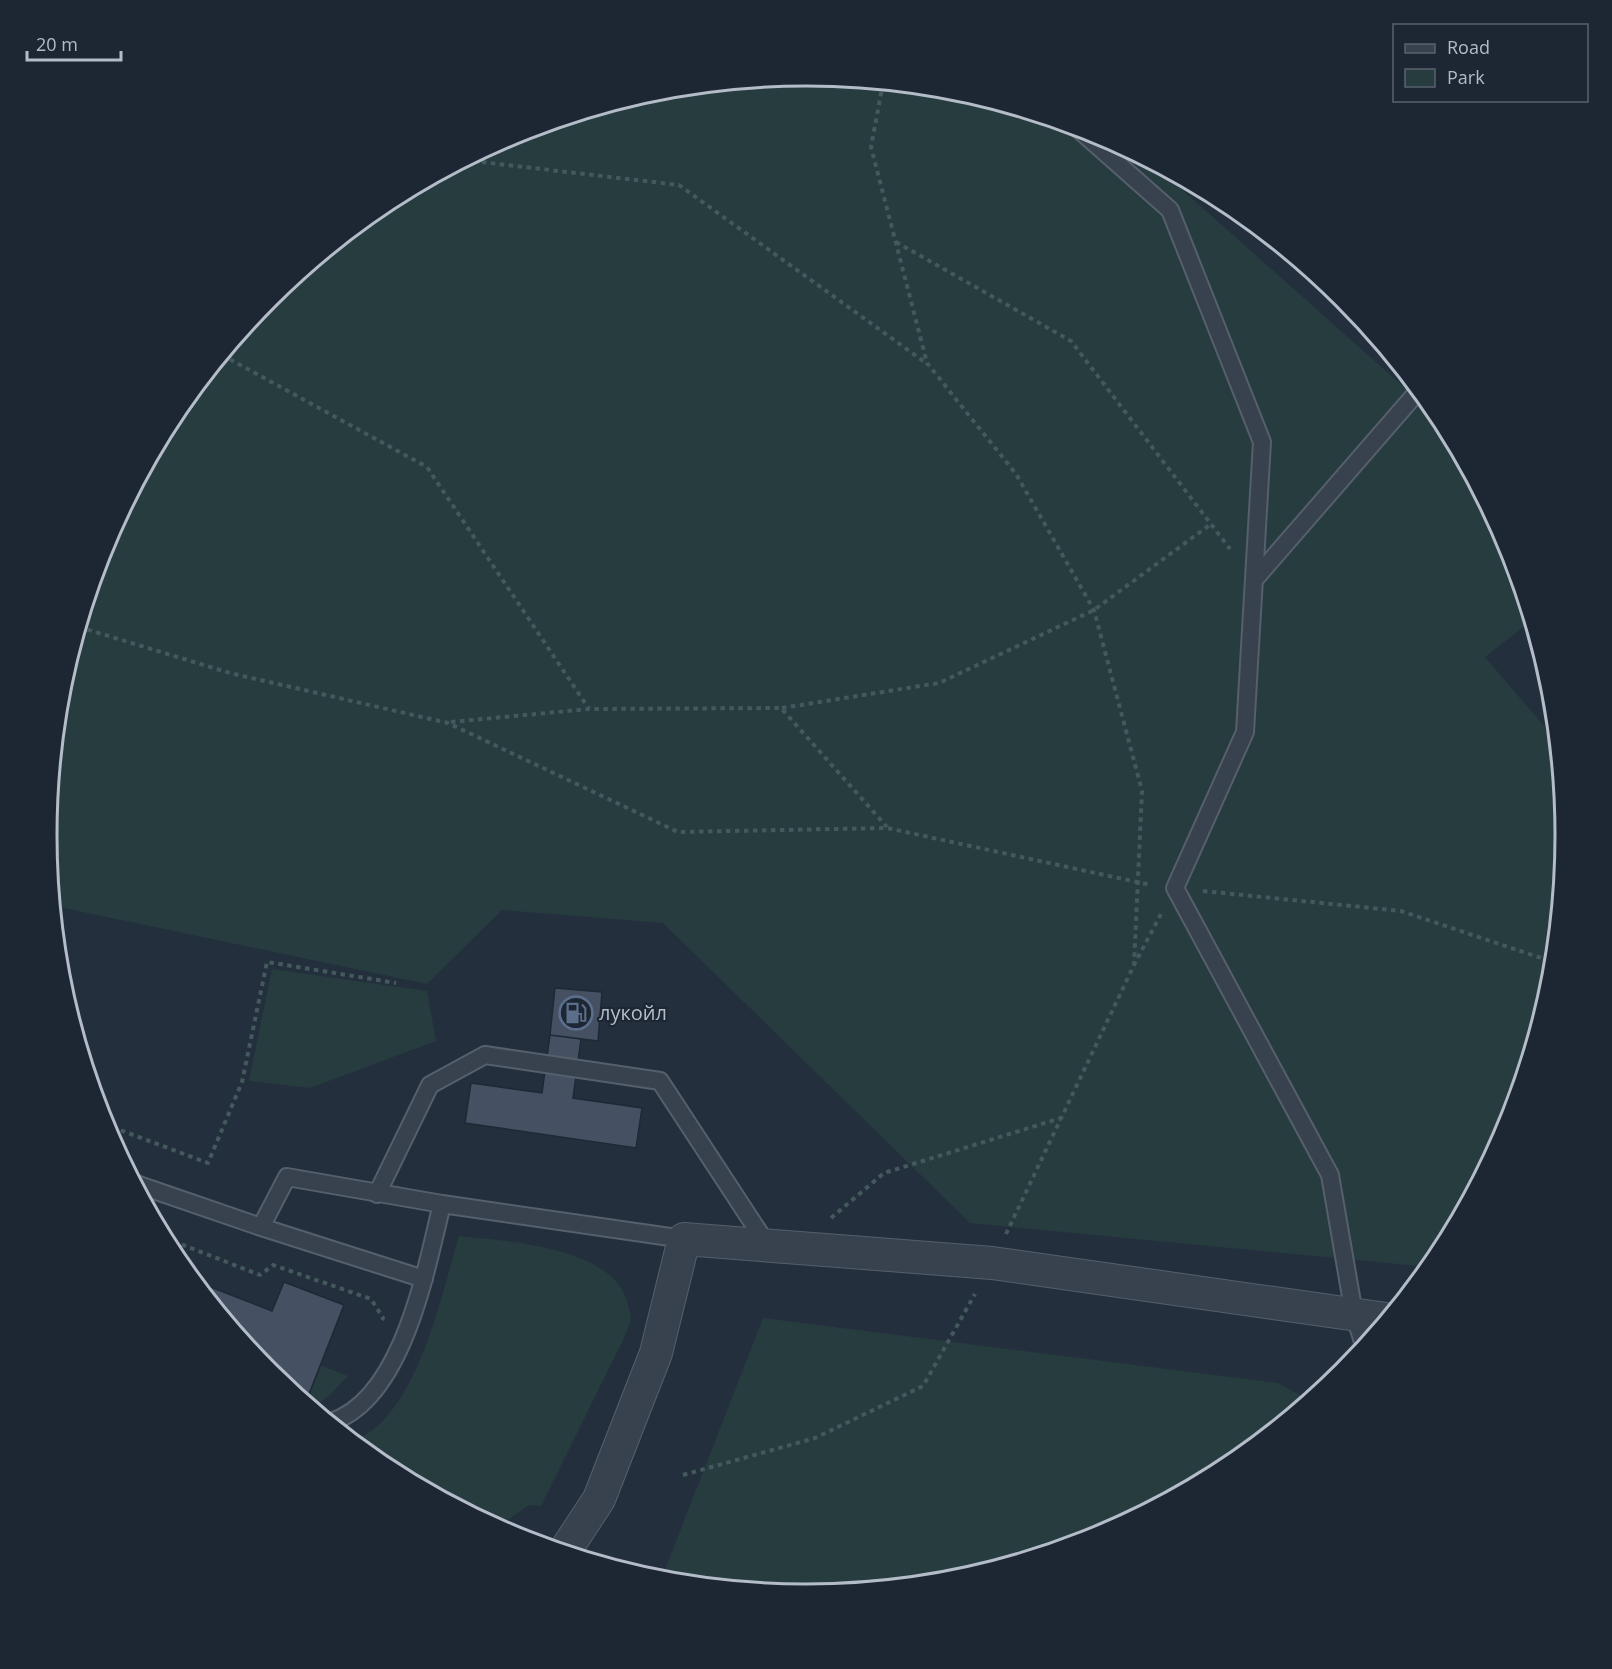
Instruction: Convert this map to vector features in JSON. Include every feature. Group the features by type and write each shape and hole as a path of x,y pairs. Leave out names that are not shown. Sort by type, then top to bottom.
{"street":[{"path":"569,1545 599,1499 656,1353 684,1239 992,1263 1377,1318"}],"lane":[{"path":"1096,144 1170,210 1262,442 1245,732 1175,888 1330,1174 1354,1314 1362,1336"},
{"path":"1254,580 1413,397"},
{"path":"377,1194 430,1085 485,1055 660,1081 782,1247"},
{"path":"261,1227 287,1177 377,1194 684,1239"},
{"path":"145,1187 424,1279"},
{"path":"339,1420 363,1405 384,1379 399,1348 424,1279 442,1204"}],"path":[{"path":"882,90 871,147 927,363"},
{"path":"478,162 679,185 927,363 1016,474 1094,610 1142,791 1134,965"},
{"path":"896,242 1071,341 1254,580"},
{"path":"229,359 427,467 589,709"},
{"path":"448,723 589,709 781,708 939,683 1094,610 1211,524"},
{"path":"86,629 230,673 448,723 678,831 887,828 1138,884 1401,911 1545,959"},
{"path":"781,708 887,828"},
{"path":"118,1129 208,1163 242,1082 267,962 396,983"},
{"path":"782,1247 884,1173 1061,1118"},
{"path":"178,1243 260,1275 273,1265 371,1299 383,1318 379,1328"}],"green space":[{"path":"806,86 855,87 952,100 1047,125 1093,143 1174,182 1410,393 1455,460 1498,548 1525,626 1485,657 1548,731 1555,834 1549,932 1541,981 1529,1028 1498,1121 1455,1209 1418,1266 970,1223 663,923 502,910 427,984 61,907 57,834 63,737 71,688 83,641 114,548 157,460 183,418 212,379 276,305 350,240 432,186 519,143 565,125 660,100 757,87"},
{"path":"272,969 427,991 436,1041 310,1088 249,1081"},
{"path":"459,1236 530,1244 557,1250 603,1270 619,1285 628,1305 631,1316 630,1324 541,1506 529,1505 507,1521 431,1483 361,1436 375,1428 394,1408 410,1382 434,1321"},
{"path":"763,1318 1278,1383 1302,1396 1262,1429 1180,1483 1093,1526 1047,1544 1000,1558 904,1577 806,1584 757,1582 665,1570"},
{"path":"320,1365 348,1376 328,1397 318,1403 307,1393 309,1394"}],"building":[{"name":"лукойл","path":"555,988 602,992 598,1041 550,1035"},
{"path":"550,1035 581,1039 573,1098 642,1108 636,1148 465,1123 471,1083 542,1093"},
{"path":"284,1282 344,1305 309,1394 276,1364 210,1287 272,1311"}],"place":[{"name":"лукойл","path":"576,1013"}]}
